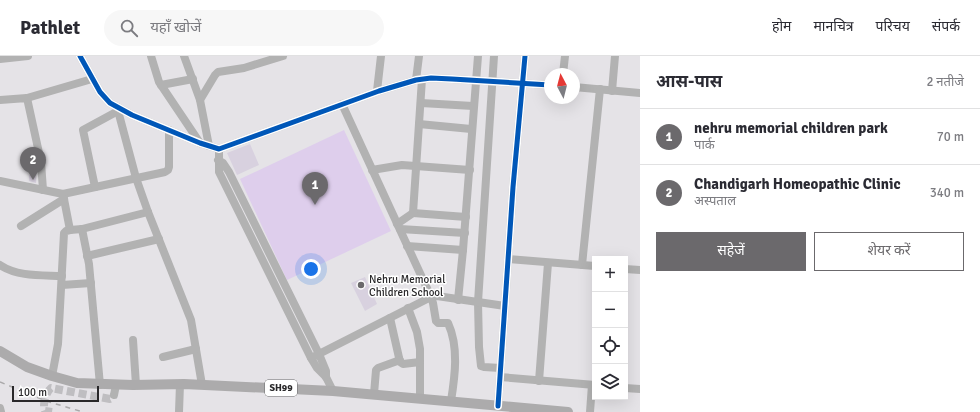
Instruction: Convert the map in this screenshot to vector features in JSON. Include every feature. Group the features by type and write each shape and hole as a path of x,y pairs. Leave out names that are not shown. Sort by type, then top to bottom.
{"main road":[{"name":"SH99","path":"0,351 27,367 52,376 77,383 100,385 115,390 136,385 180,384 333,391 568,412"}],"street":[{"path":"0,59 28,56"},
{"path":"84,56 81,56 92,80 100,92 118,109 200,143 219,149 342,104 419,79 476,80 544,84"},
{"path":"151,56 161,85 200,143"},
{"path":"184,56 200,100 209,146"},
{"path":"200,100 218,72 244,68 283,56"},
{"path":"377,92 381,56"},
{"path":"399,226 412,213 421,103 419,56"},
{"path":"458,300 464,250 473,106 478,56"},
{"path":"494,56 478,302 481,366 500,368"},
{"path":"498,406 524,56"},
{"path":"564,68 565,56"},
{"path":"612,91 615,56"},
{"path":"161,85 193,79"},
{"path":"0,100 27,98 92,80"},
{"path":"580,88 640,93"},
{"path":"582,265 600,90"},
{"path":"27,98 41,162 43,190"},
{"path":"421,103 473,106"},
{"path":"342,104 431,297 436,321 438,323 448,323 454,346 455,358 455,375 451,401"},
{"path":"118,109 136,178 148,212 189,313 202,385"},
{"path":"95,188 83,130 118,109"},
{"path":"419,124 472,129"},
{"path":"21,226 64,196 168,170 169,130"},
{"path":"219,149 219,172 319,354 326,371 326,377 333,391"},
{"path":"372,170 397,165 470,170"},
{"path":"0,181 64,196"},
{"path":"64,196 70,230"},
{"path":"52,376 58,344 64,233 70,230 82,229 148,212"},
{"path":"412,213 466,217"},
{"path":"399,226 465,233"},
{"path":"82,229 91,282 100,385"},
{"path":"87,256 159,239"},
{"path":"408,246 464,250"},
{"path":"508,259 592,266"},
{"path":"539,381 548,263"},
{"path":"0,265 24,274 62,276"},
{"path":"628,268 640,270"},
{"path":"276,277 311,358 321,374 326,377"},
{"path":"62,285 91,282"},
{"path":"311,358 431,297 437,296 505,306"},
{"path":"408,308 419,340 420,398"},
{"path":"390,318 401,364 420,362"},
{"path":"133,340 136,385"},
{"path":"163,357 196,349"},
{"path":"374,394 376,370 400,360"},
{"path":"500,377 592,385"},
{"path":"179,412 180,384"},
{"path":"628,388 640,389"},
{"path":"590,412 592,394"}],"shaded area":[{"path":"344,130 391,231 287,280 240,179"}],"building":[{"path":"250,144 259,165 237,175 227,153"},
{"path":"29,175 36,175 36,183 29,181"},
{"path":"365,277 377,304 365,311 351,283"}],"tunnel":[{"path":"52,412 45,411 44,408 46,395 51,388 110,399 114,395"}],"railway":[{"path":"0,382 46,401 83,412"}],"cycle path":[{"path":"80,56 100,92 110,103 132,115 200,143 219,149 379,91 416,80 431,78 544,85"},
{"path":"498,406 513,187 525,56"}],"place":[{"name":"Chandigarh Homeopathic Clinic","path":"33,180"},
{"name":"nehru memorial children park","path":"315,205"},
{"name":"Nehru Memorial Children School","path":"361,285"}]}
